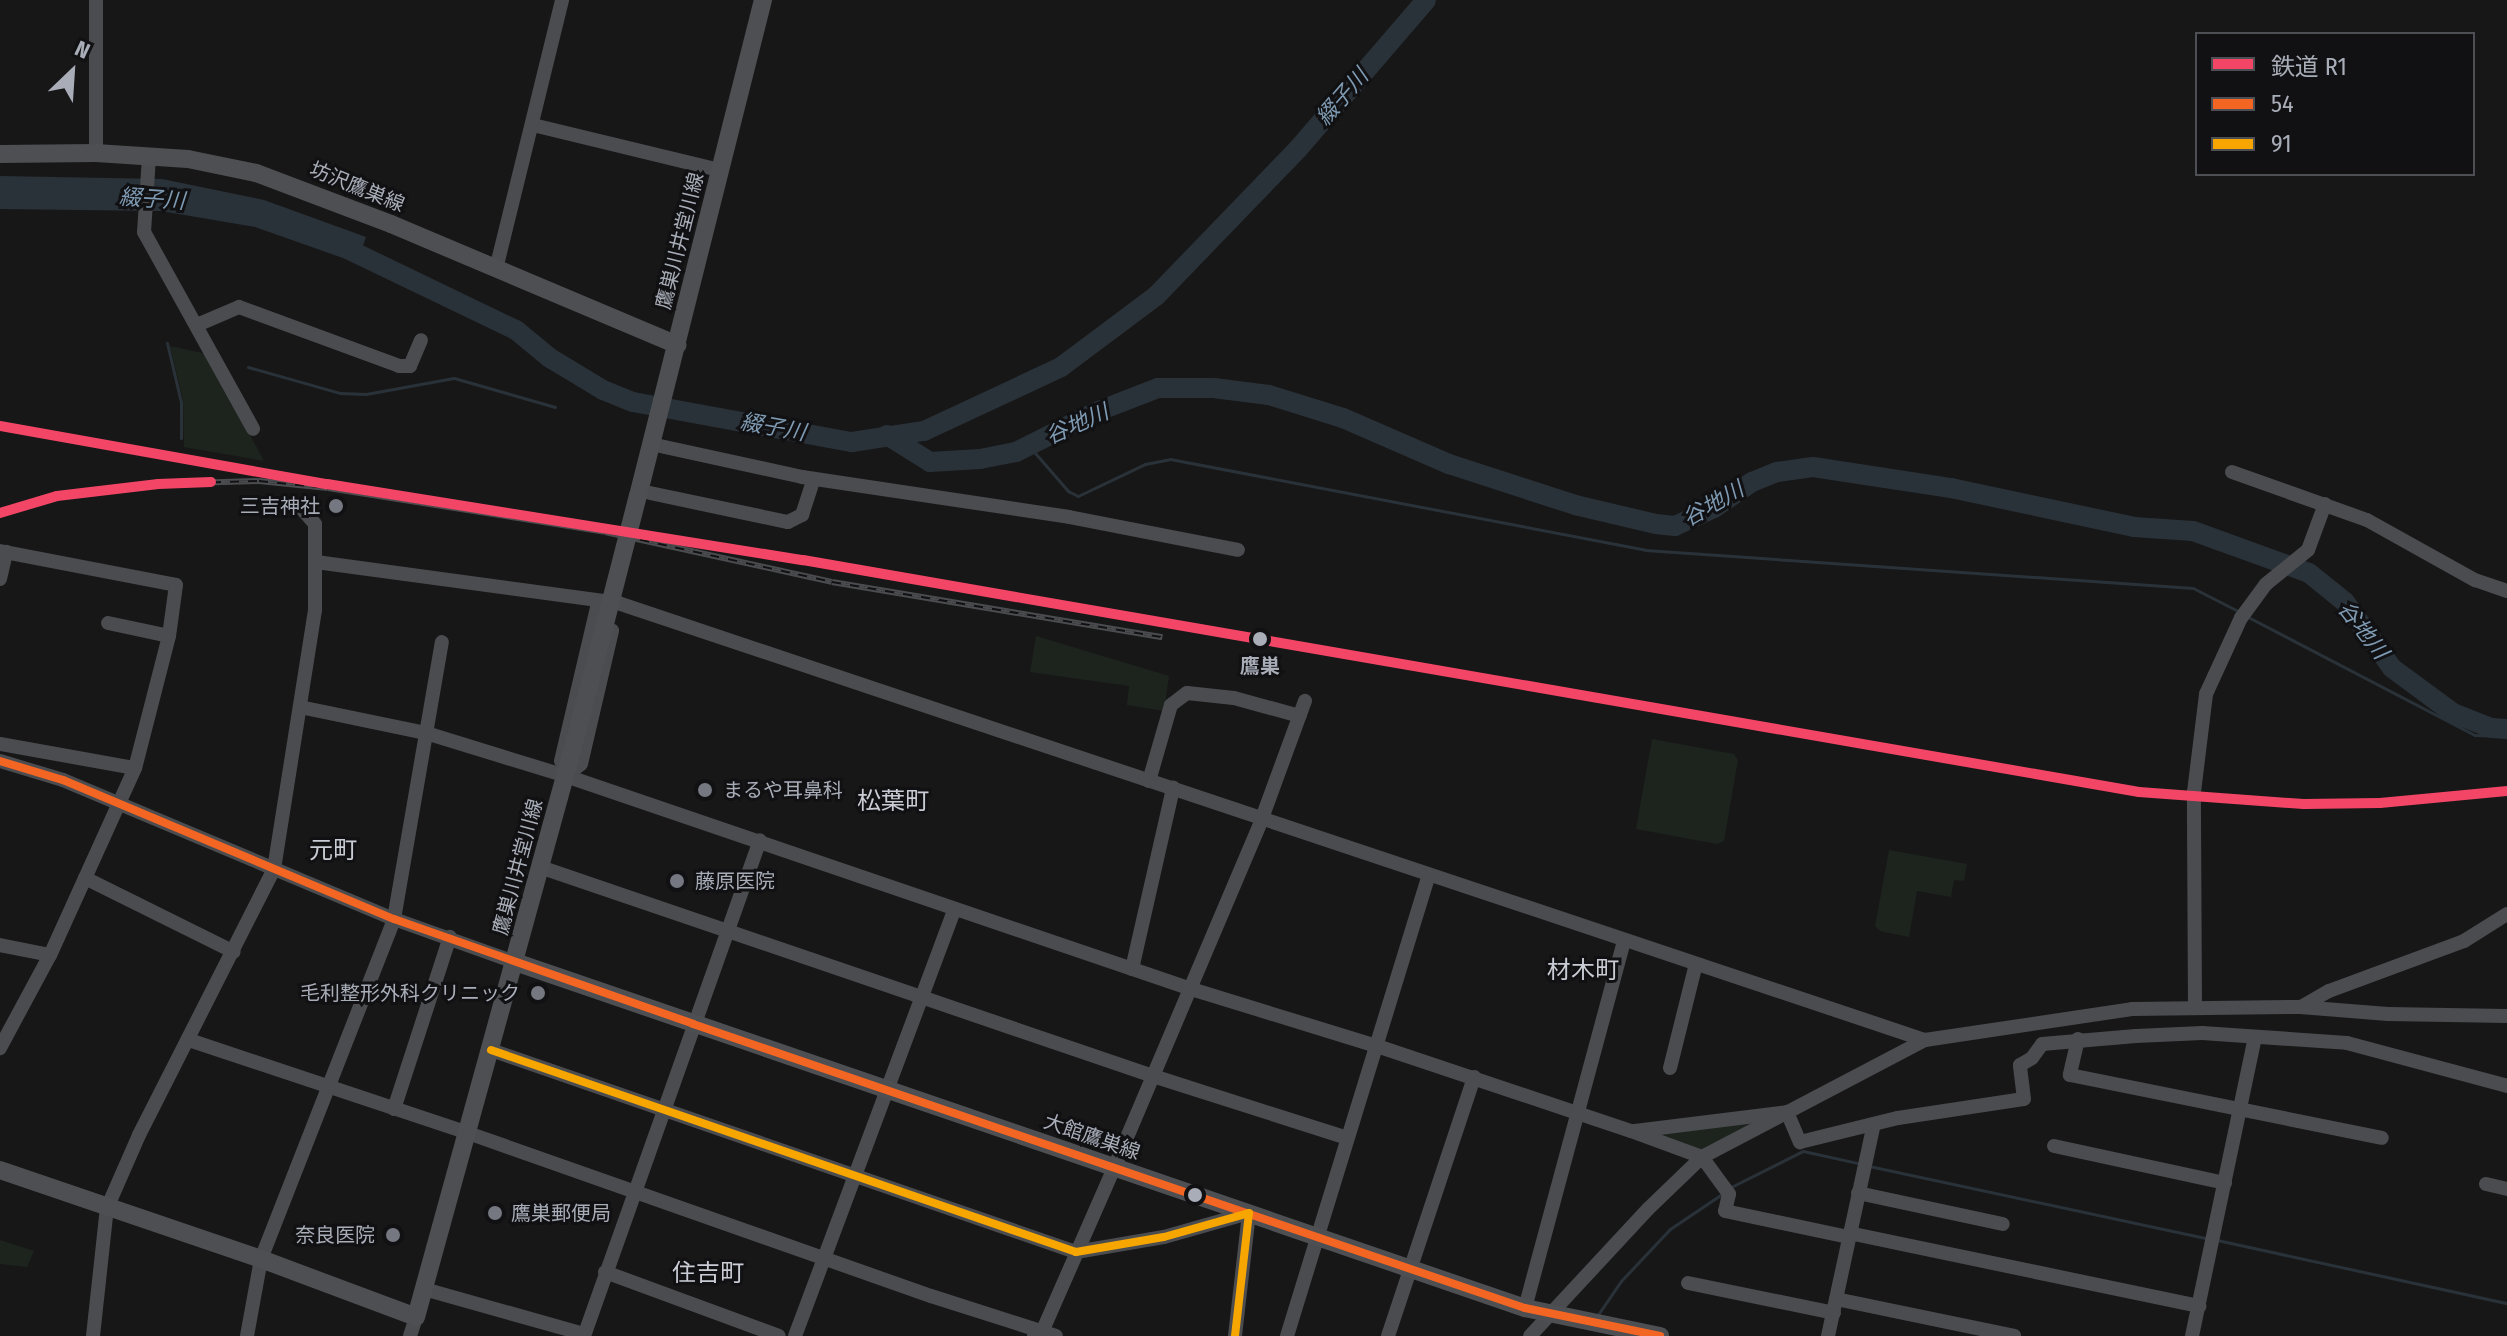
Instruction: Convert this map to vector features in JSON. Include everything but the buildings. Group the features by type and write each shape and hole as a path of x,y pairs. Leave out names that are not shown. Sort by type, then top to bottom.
{"main road":[{"name":"鷹巣川井堂川線","path":"416,1317 644,494 652,440 763,0"},
{"name":"坊沢鷹巣線","path":"0,154 96,153 150,162 188,159 256,173 304,189 677,345"},
{"name":"大館鷹巣線","path":"515,962 1525,1308 1596,1326 1660,1336"},
{"path":"0,1170 261,1259 416,1317"}],"street":[{"path":"96,0 96,153"},
{"path":"496,269 562,0"},
{"path":"533,125 719,170"},
{"path":"150,162 144,232 253,429"},
{"path":"197,325 239,307 399,366 410,366 421,340"},
{"path":"652,440 814,479 1069,517 1238,550"},
{"path":"2232,472 2367,520 2475,580 2507,591"},
{"path":"644,494 788,522 802,515 814,479"},
{"path":"2195,1008 2194,792 2206,694 2244,612 2283,570 2308,550 2325,504"},
{"path":"93,1336 107,1208 139,1135 274,869 315,610 315,524 303,510"},
{"path":"0,579 3,552 176,585 169,636 135,768 50,955 0,1048"},
{"path":"316,562 598,603 618,603 1173,788 1261,821 1925,1040"},
{"path":"566,776 560,762 598,603"},
{"path":"566,776 581,764 618,603"},
{"path":"108,623 169,636"},
{"path":"247,1336 261,1259 394,919 442,642"},
{"path":"189,1040 468,1133 1044,1335 1076,1252 1261,821 1303,709 1187,693 1171,705 1149,781"},
{"path":"300,707 426,733 566,776 760,840 954,910 1188,988 1474,1077 1631,1131 1702,1157 1727,1189 1725,1211 2199,1306"},
{"path":"0,744 135,768"},
{"path":"0,761 33,769 118,802 394,919 515,962"},
{"path":"1132,969 1173,788"},
{"path":"424,1289 584,1335 760,840"},
{"path":"540,867 1153,1076 1347,1138"},
{"path":"1287,1336 1429,875"},
{"path":"85,878 234,952"},
{"path":"795,1336 954,910"},
{"path":"2300,1007 2329,991 2464,941 2507,914"},
{"path":"394,1109 450,937"},
{"path":"1525,1308 1624,940"},
{"path":"0,945 50,955"},
{"path":"1670,1068 1696,964"},
{"path":"1530,1336 1702,1157 1925,1040 2089,1014 2195,1008 2300,1007 2388,1014 2507,1016"},
{"path":"2217,1034 2218,1010"},
{"path":"1787,1112 1800,1142 1874,1124 2024,1099 2020,1065 2032,1058 2042,1044 2078,1039 2217,1034 2347,1043 2507,1086"},
{"path":"2192,1336 2255,1038"},
{"path":"2078,1039 2070,1075 2382,1138"},
{"path":"491,1050 1076,1252 1164,1237 1249,1213 1235,1336"},
{"path":"1388,1336 1474,1077"},
{"path":"1631,1131 1787,1112"},
{"path":"1828,1336 1874,1124"},
{"path":"2054,1146 2225,1183"},
{"path":"2486,1184 2507,1189"},
{"path":"1858,1193 2003,1224"},
{"path":"605,1272 768,1335"},
{"path":"1688,1283 2014,1336"},
{"path":"410,1336 416,1317"},
{"path":"1394,1317 1400,1336"}],"shaded area":[{"path":"170,346 207,354 264,461 184,447 183,400"},
{"path":"1036,636 1169,676 1164,711 1127,705 1129,686 1030,672"},
{"path":"1652,739 1734,754 1738,760 1724,841 1717,844 1636,829"},
{"path":"1889,850 1967,864 1964,881 1954,880 1951,897 1917,891 1909,937 1880,931 1875,926"},
{"path":"1787,1112 1702,1157 1631,1131"},
{"path":"0,1240 34,1251 27,1267 0,1264"}],"water":[{"path":"0,176 162,179 264,200 366,237 357,263 255,227 161,211 0,209"}],"waterway":[{"name":"綴子川","path":"337,244 516,330 550,358 603,390 633,402 852,442 924,431 1061,367 1156,296 1298,149 1426,0"},
{"path":"167,343 181,402 181,438"},
{"path":"248,367 340,393 366,394 454,378 555,407"},
{"name":"谷地川","path":"887,435 930,462 980,459 1016,452 1096,412 1158,388 1214,388 1269,395 1343,418 1449,464 1575,505 1656,524 1675,526 1714,508 1752,482 1777,472 1813,467 1951,488 2134,527 2193,531 2309,573 2345,602 2392,668 2453,713 2491,728 2507,729"},
{"path":"1029,446 1068,491 1078,496 1145,464 1170,459 1645,550 2193,588 2238,611"},
{"path":"2248,617 2475,735 2507,736"},
{"path":"1731,1187 1803,1151 1862,1164"},
{"path":"1869,1166 2206,1238"},
{"path":"1597,1316 1621,1281 1670,1229 1722,1194"},
{"path":"2217,1240 2507,1303"}],"railway":[{"path":"0,513 57,496 158,484 259,481 328,488 605,532 832,582 1162,637"}],"rail line":[{"name":"R1","path":"0,426 327,484 803,560 2139,792 2304,804 2380,803 2507,791"},
{"name":"R1","path":"0,513 57,496 158,484 211,482"}],"transit line":[{"name":"54","path":"0,761 63,780 394,919 693,1024 1525,1308 1660,1336"},
{"name":"91","path":"491,1050 1076,1252 1164,1237 1249,1213 1235,1336"}],"place":[{"name":"三吉神社","path":"336,506"},
{"name":"鷹巣","path":"1260,639"},
{"name":"まるや耳鼻科","path":"705,790"},
{"name":"藤原医院","path":"677,881"},
{"name":"毛利整形外科クリニック","path":"538,993"},
{"name":"鷹巣郵便局","path":"495,1213"},
{"name":"奈良医院","path":"393,1235"}],"district":[{"name":"松葉町","path":"893,802"},
{"name":"元町","path":"333,851"},
{"name":"材木町","path":"1583,971"},
{"name":"住吉町","path":"708,1274"}]}
